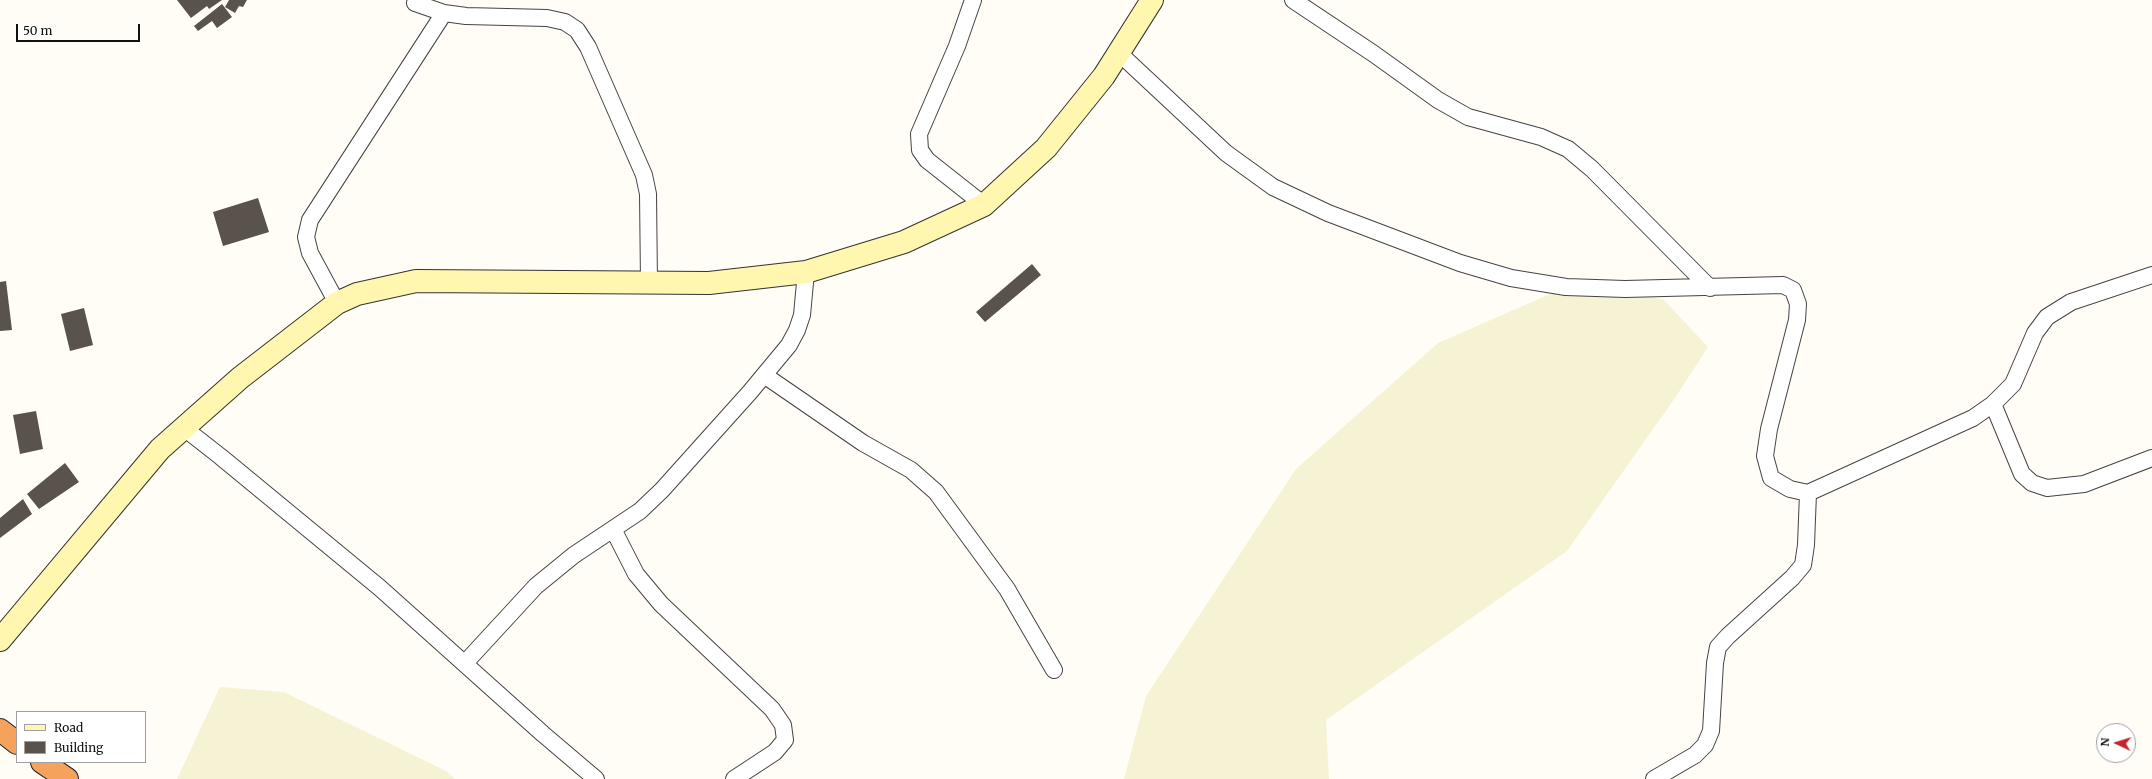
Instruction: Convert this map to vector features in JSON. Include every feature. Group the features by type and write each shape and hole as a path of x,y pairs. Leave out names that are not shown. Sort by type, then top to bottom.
{"highway":[{"path":"0,730 16,742"},
{"path":"44,763 68,779"}],"street":[{"path":"973,0 957,46 919,134 920,150 928,160 984,205"},
{"path":"0,640 160,449 240,378 337,303 357,294 416,281 709,283 806,272 904,242 984,205 1046,148 1104,76 1152,0"},
{"path":"1293,0 1362,46 1438,100 1468,117 1541,137 1568,149 1592,169 1710,288"},
{"path":"413,1 444,13 466,16 547,18 565,22 577,30 588,48 644,175 648,194 649,283"},
{"path":"337,303 310,253 306,237 310,220 444,13"},
{"path":"1119,53 1192,123 1226,153 1273,187 1328,214 1460,263 1511,278 1566,287 1625,289 1783,285 1793,290 1798,304 1797,320 1769,429 1764,456 1772,478 1790,489 1808,493 1973,418 1993,404 2014,384 2036,333 2046,317 2071,302 2152,275"},
{"path":"465,663 536,586 574,555 640,511 662,490 764,375 790,345 797,330 802,316 806,272"},
{"path":"764,375 863,443 911,470 936,492 1007,589 1054,670"},
{"path":"1993,404 2022,474 2032,484 2047,488 2084,484 2152,458"},
{"path":"184,428 380,588 543,734 596,779"},
{"path":"1654,779 1695,755 1705,745 1711,731 1715,663 1718,647 1728,636 1792,578 1803,565 1806,545 1808,493"},
{"path":"613,529 636,574 661,604 772,709 783,725 785,740 775,752 734,779"}],"shaded area":[{"path":"1566,287 1625,289 1664,300 1708,347 1675,398 1567,551 1326,720 1329,779 1124,779 1146,696 1296,469 1438,343"},
{"path":"220,687 284,692 446,771 455,779 177,779"}],"building":[{"path":"177,0 222,0 209,9 207,6 191,18"},
{"path":"229,0 247,0 243,7 239,6 235,13 225,7"},
{"path":"222,4 232,17 217,28 212,21 198,31 194,26"},
{"path":"258,198 269,232 223,246 213,212"},
{"path":"1032,264 1041,275 985,322 976,312"},
{"path":"6,281 12,330 0,331 0,282"},
{"path":"84,308 93,345 70,351 61,314"},
{"path":"36,411 43,449 20,454 13,415"},
{"path":"65,463 79,482 39,509 27,494"},
{"path":"23,499 32,514 0,538 0,518"}]}
